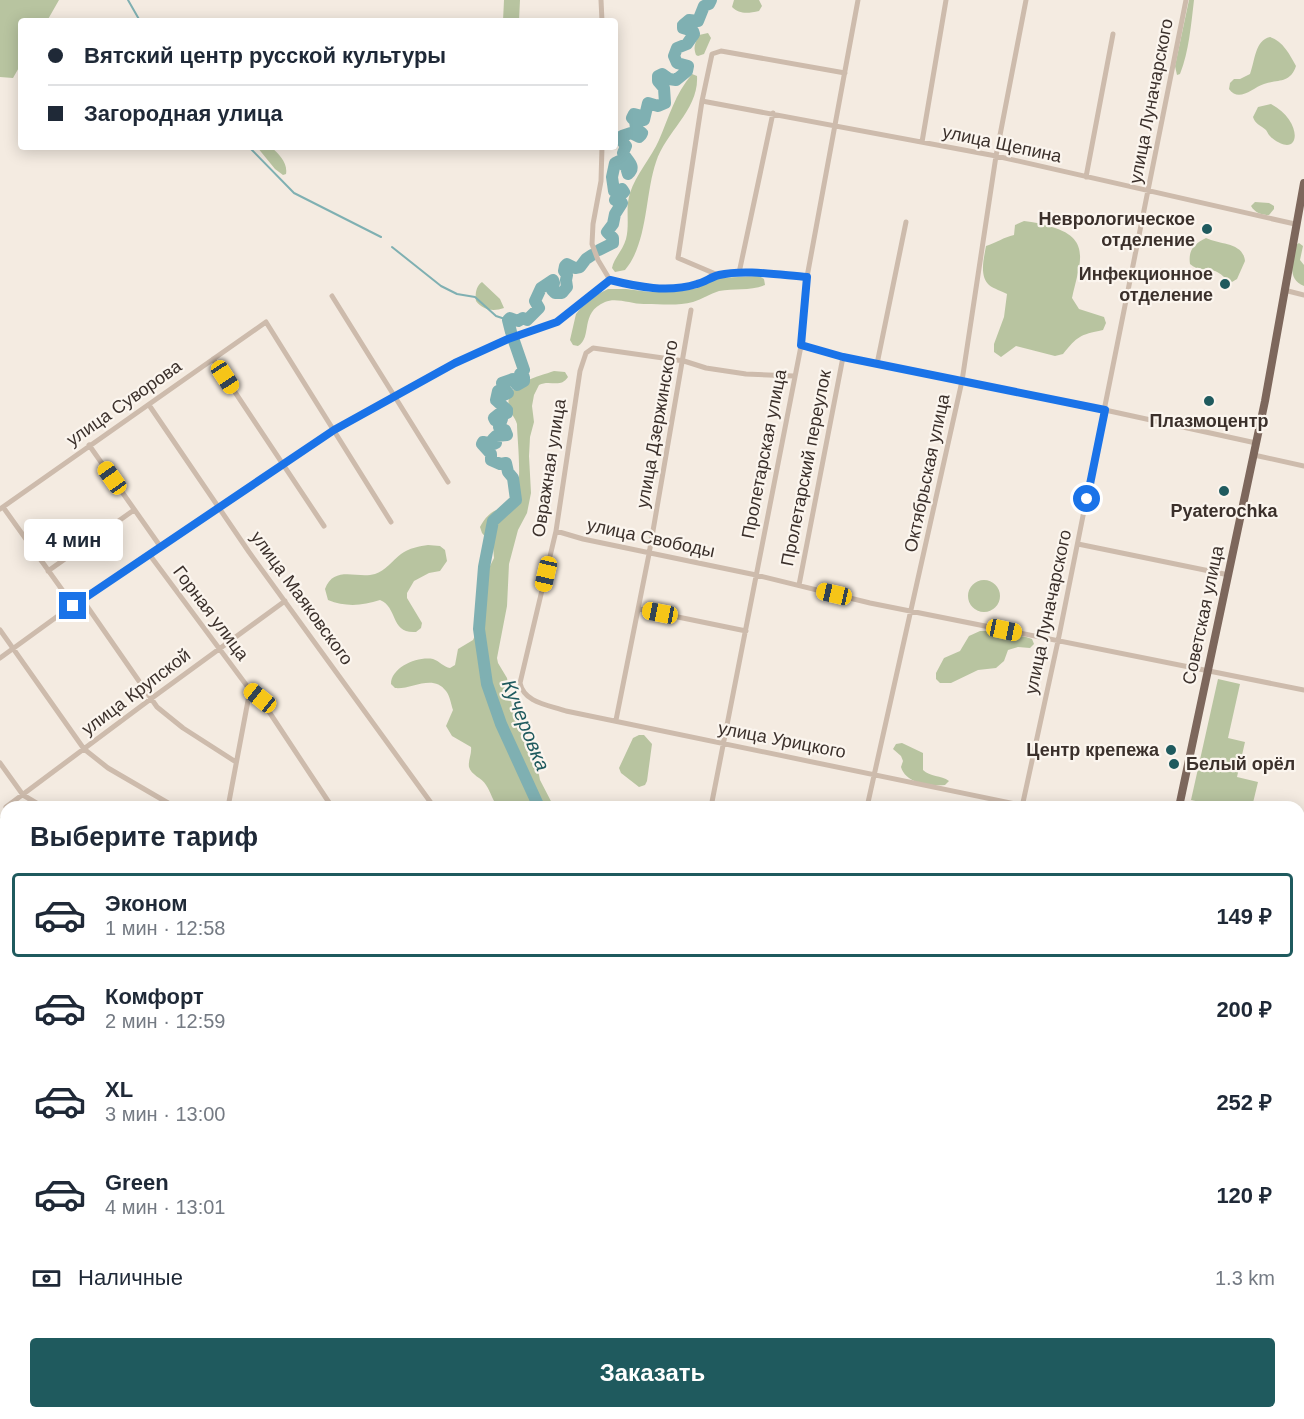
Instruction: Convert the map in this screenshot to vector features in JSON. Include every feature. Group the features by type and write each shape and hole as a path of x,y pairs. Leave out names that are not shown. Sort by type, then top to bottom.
{"main road":[{"name":"Советская улица","path":"1180,801 1254,455 1304,183"}],"street":[{"path":"601,0 602,18"},
{"name":"Пролетарская улица","path":"712,801 801,345 807,277 858,0"},
{"path":"922,142 945,0"},
{"name":"Октябрьская улица","path":"868,801 962,381 996,156 1026,0"},
{"name":"улица Луначарского","path":"1023,801 1078,544 1186,0"},
{"path":"1086,177 1113,34"},
{"path":"718,275 678,258 702,100 712,54 722,51 845,74"},
{"name":"улица Щепина","path":"702,100 996,156 1295,224"},
{"path":"739,273 773,113"},
{"path":"602,150 601,182 593,224 592,244 610,280 637,287 660,289 697,284 718,275 739,273 807,277"},
{"path":"877,364 906,222"},
{"path":"0,658 82,599 334,430 455,363 508,339 557,322 610,280"},
{"path":"1284,291 1304,296"},
{"path":"332,296 448,482"},
{"name":"улица Дзержинского","path":"616,720 639,609 684,361 691,310"},
{"name":"улица Суворова","path":"1,508 266,322 334,430"},
{"path":"801,345 843,357 1256,443"},
{"name":"Овражная улица","path":"529,698 520,683 556,531 580,371 586,353 592,348 684,361"},
{"name":"Пролетарский переулок","path":"799,585 843,357"},
{"path":"213,359 324,526"},
{"path":"684,361 706,368 746,374 795,376"},
{"name":"улица Маяковского","path":"149,405 218,507 430,801"},
{"path":"334,430 391,522"},
{"path":"89,446 160,546"},
{"path":"1254,455 1304,466"},
{"path":"1,508 73,606"},
{"path":"48,572 134,510"},
{"name":"улица Свободы","path":"556,531 649,554 756,575 912,611 1304,690"},
{"path":"1078,544 1229,575"},
{"name":"Горная улица","path":"148,554 249,690 260,698 328,801"},
{"path":"82,599 157,707 183,728 236,762"},
{"name":"улица Крупской","path":"14,801 285,601"},
{"path":"639,609 746,630"},
{"path":"0,630 84,749 108,768 165,801"},
{"path":"229,801 249,690"},
{"name":"улица Урицкого","path":"529,698 566,711 999,801"},
{"path":"0,763 23,795 33,801"}],"green space":[{"path":"0,0 59,0 49,18 18,18 18,69 13,78 0,77"},
{"path":"504,0 520,0 519,18 503,18"},
{"path":"734,0 759,0 762,6 759,11 741,12 732,7"},
{"path":"1189,0 1194,0 1189,38 1186,56 1180,74 1177,75 1175,66"},
{"path":"708,33 711,38 704,54 698,56 695,50 696,40 699,35"},
{"path":"1270,37 1279,42 1289,53 1296,66 1293,72 1283,80 1264,84 1241,95 1233,93 1229,89 1230,83 1234,79 1250,74 1258,47 1261,42"},
{"path":"692,74 697,76 693,99 656,162 638,246 625,270 615,272 612,268 613,264 626,239 630,193 656,147 677,98"},
{"path":"1271,104 1282,111 1293,128 1295,136 1289,145 1272,138 1256,123 1253,117 1258,107"},
{"path":"259,150 274,150 280,156 284,162 286,174 283,175"},
{"path":"1255,202 1269,203 1274,206 1274,209 1269,215 1264,215 1251,206"},
{"path":"1024,221 1052,227 1065,232 1073,239 1078,246 1080,264 1072,298 1079,309 1104,317 1106,323 1103,330 1080,337 1063,354 1055,356 1016,346 1001,357 994,352 994,344 1004,317 1007,294 991,286 984,277 986,246 1014,235 1015,225"},
{"path":"1206,238 1240,250 1245,261 1237,279 1232,282 1217,272 1190,264 1193,248"},
{"path":"1299,243 1303,246 1300,260 1304,265 1304,286 1295,279 1292,268 1296,245"},
{"path":"759,276 764,279 765,285 719,291 687,303 670,305 615,300 605,302 592,312 582,342 578,346 573,345 570,340 576,314 598,294 608,289 650,292 686,290 698,288 717,278"},
{"path":"482,282 500,299 504,308 488,309 476,301 476,290"},
{"path":"554,371 565,372 568,377 562,382 539,385 534,395 532,406 534,422 529,456 531,493 527,513 518,530 509,564 507,606 497,658 507,678 512,706 534,750 540,780 551,801 494,801 488,788 470,770 471,747 452,736 446,726 453,710 446,691 435,683 401,688 395,688 391,684 395,672 406,664 420,659 433,659 450,668 455,665 458,649 473,640 478,629 479,588 494,558 493,546 480,527 491,513 510,508 515,503 519,482 517,424 510,409 509,399 517,387"},
{"path":"428,545 440,546 445,550 447,561 440,571 429,573 414,581 407,593 407,598 422,623 421,628 416,632 402,629 390,608 380,600 354,605 328,600 325,589 334,577 347,574 379,573 404,552"},
{"path":"984,580 995,585 1000,596 995,607 984,612 973,607 968,596 973,585"},
{"path":"980,631 1026,637 1032,639 1034,644 1030,648 1018,647 1008,650 1004,661 996,668 978,670 951,683 940,683 936,679 936,673 944,658 960,651 969,636"},
{"path":"1218,679 1240,684 1228,738 1245,742 1237,777 1258,782 1253,801 1191,800"},
{"path":"644,735 652,744 647,781 645,785 639,787 621,773 619,768 633,738"},
{"path":"902,743 923,753 923,770 949,781 945,785 932,785 919,783 908,777 901,767 903,761 901,756 893,749 896,744"}],"waterway":[{"path":"128,0 138,18"},
{"name":"Кучеровка","path":"599,250 613,243 613,238 607,232 622,203 615,200 624,192 622,189 618,192 614,191 612,177 615,163 619,161 626,167 628,174 632,168 623,153 626,146 621,140 622,136 631,133 639,137 642,133 636,128 632,118 634,114 644,120 648,103 658,106 665,103 664,88 658,81 658,76 662,74 669,79 676,80 687,71 688,66 677,63 674,56 677,48 687,44 694,34 693,31 683,28 683,25 689,20 698,21 704,6 711,0"},
{"path":"252,150 294,193 381,237"},
{"path":"392,247 441,286 457,294 475,297 496,316 508,320"},
{"name":"Кучеровка","path":"511,332 508,320 510,318 518,321 523,318 527,320 539,308 535,301 541,288 553,280 552,290 555,293 562,293 567,287 565,266 567,264 575,268 580,267 592,255"},
{"name":"Кучеровка","path":"514,341 524,370 520,374 524,377 524,381 517,385 513,379 502,383 508,393 504,395 498,391 496,400 507,410 507,413 499,414 494,418 495,420 502,419 499,427 505,430 507,435 496,436 493,439 496,443 494,444 483,442 482,444 491,454 491,460 500,464 506,463 508,472 513,478 516,500 493,521 484,567 479,629 487,684 501,724 536,801"}],"place":[{"name":"Неврологическое отделение","path":"1207,229"},
{"name":"Инфекционное отделение","path":"1225,284"},
{"name":"Плазмоцентр","path":"1209,401"},
{"name":"Pyaterochka","path":"1224,491"},
{"name":"Центр крепежа","path":"1171,750"},
{"name":"Белый орёл","path":"1174,764"}],"route":[{"path":"73,606 334,430 455,363 508,339 557,322 610,280 637,287 660,289 697,284 718,275 739,273 807,277 801,345 843,357 1105,410 1087,499"}]}
